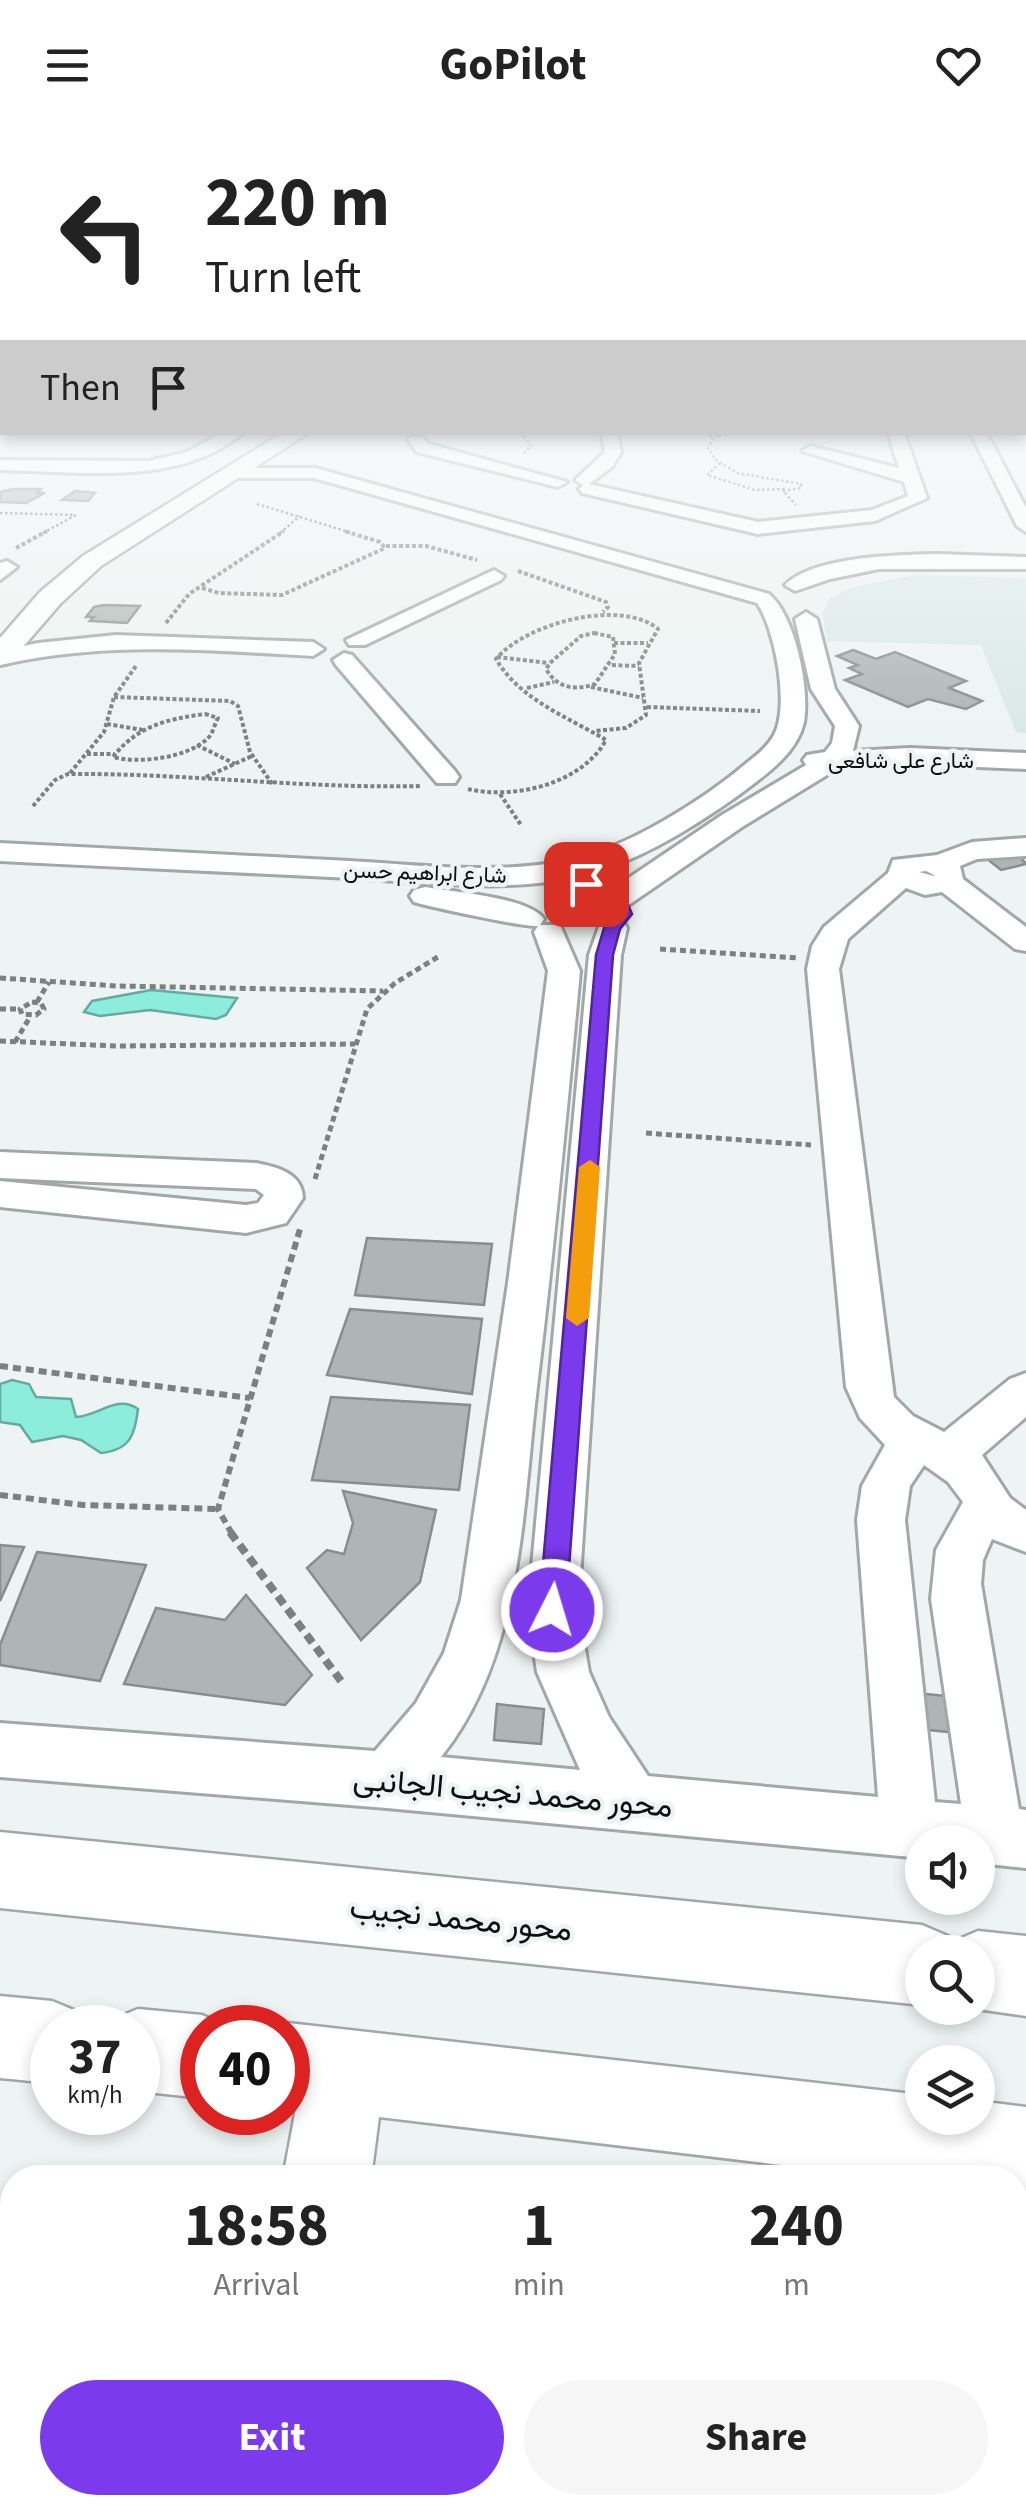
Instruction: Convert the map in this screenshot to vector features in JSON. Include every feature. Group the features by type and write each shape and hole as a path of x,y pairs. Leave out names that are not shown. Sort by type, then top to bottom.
{"main road":[{"path":"67,550 130,508"},
{"path":"0,657 75,574 175,508"},
{"name":"محور محمد نجيب","path":"0,1870 905,1964"},
{"path":"995,1973 1026,1976"},
{"path":"0,2037 30,2040"},
{"path":"326,2165 316,2068 1026,2150"}],"street":[{"path":"575,508 787,596 871,578 1026,574"},
{"path":"624,508 772,528 854,518 904,520 922,517 927,508"},
{"path":"1004,562 1026,552"},
{"path":"783,740 794,711 781,625 787,596 833,570 883,562 1026,563"},
{"path":"350,650 494,576"},
{"path":"633,1802 590,1736 563,1672 552,1610 605,955 615,913 732,820 831,761 865,728 824,689 787,596"},
{"path":"39,610 98,640"},
{"path":"0,657 41,646 98,640 313,649 329,640 350,650 448,781"},
{"name":"شارع على شافعى","path":"783,740 819,724 1026,745"},
{"name":"شارع على شافعى","path":"783,740 831,761 910,756 1026,761"},
{"name":"شارع ابراهيم حسن","path":"0,852 555,878 626,851 704,804 783,740"},
{"path":"1010,1838 956,1582 956,1564 966,1533 1006,1520 968,1470 891,1428 874,1408 868,1387 824,960 836,934 930,874 972,851 1026,847"},
{"name":"شارع ابراهيم حسن","path":"0,874 425,896 496,908 538,925 582,936 615,913"},
{"path":"930,874 1026,942"},
{"path":"387,1780 435,1722 468,1661 486,1600 530,1283 564,971 525,910 534,894 555,878 600,887 615,913"},
{"path":"0,1165 240,1176 220,1195 219,1206 226,1216 0,1194"},
{"path":"530,1283 580,1287"},
{"path":"909,1825 881,1520 883,1489 895,1462 933,1449 1026,1390"},
{"name":"محور محمد نجيب الجانبى","path":"0,1750 387,1780 905,1828"}],"path":[{"path":"186,597 211,592 282,595 386,548 380,542 307,522 277,508"},
{"path":"799,508 813,523"},
{"path":"0,513 76,515 6,556 11,578"},
{"path":"291,526 307,522"},
{"path":"202,588 211,592"},
{"path":"602,612 628,613 650,620 658,629 639,666 647,708 638,722 617,730 594,731 570,724 498,666 498,658 509,647 602,612"},
{"path":"590,687 612,664 614,643 608,635 586,634 549,663 548,674 556,682 574,688 590,687 643,698"},
{"path":"614,643 648,643"},
{"path":"498,658 549,663"},
{"path":"612,664 639,666"},
{"path":"526,688 556,682"},
{"path":"114,697 172,702 230,700 238,706 252,756 274,786"},
{"path":"647,708 760,711"},
{"path":"86,754 114,754 127,739 170,717 216,716 213,732 196,745 127,761 116,759 114,754"},
{"path":"107,724 144,730"},
{"path":"33,806 55,780 68,774 369,789 448,781 514,794 595,757 617,730"},
{"path":"594,731 606,740"},
{"path":"196,745 236,765"},
{"path":"205,778 252,756"},
{"path":"499,793 521,825"},
{"path":"660,949 824,960"},
{"path":"313,1184 367,1008 384,991 442,955"},
{"path":"0,978 384,991"},
{"path":"0,1010 20,1009 36,1002 49,982"},
{"path":"15,1042 30,1016 44,1009 36,1002"},
{"path":"20,1009 30,1016"},
{"path":"0,1041 116,1046 355,1044"},
{"path":"646,1133 842,1147"},
{"path":"303,1220 218,1509 221,1520 341,1681"},
{"path":"0,1366 250,1398"},
{"path":"0,1496 83,1505 218,1509"}],"shaded area":[{"path":"916,575 1026,578 1026,733 1016,732 981,645 827,641 822,612 830,598 853,587"},
{"path":"151,990 237,998 226,1015 216,1019 150,1010 100,1016 84,1012 92,1001"},
{"path":"12,1380 29,1384 36,1397 71,1399 76,1417 115,1405 130,1405 138,1409 133,1434 119,1449 101,1453 81,1440 63,1436 32,1442 20,1425 0,1422 0,1384"}],"building":[{"path":"140,606 127,623 90,621 94,617 86,617 94,607"},
{"path":"853,650 876,659 895,652 966,681 949,688 982,701 966,709 928,699 908,707 845,680 862,674 849,668 858,665 837,656"},
{"path":"1015,851 1026,864 1001,870 986,858"},
{"path":"367,1238 492,1244 484,1305 355,1295"},
{"path":"350,1309 482,1319 472,1394 327,1375"},
{"path":"331,1397 470,1405 459,1490 312,1480"},
{"path":"343,1491 436,1510 420,1582 361,1640 307,1568 327,1550 344,1554 353,1523"},
{"path":"0,1545 24,1547 0,1601"},
{"path":"37,1552 146,1565 100,1681 0,1665 0,1645"},
{"path":"246,1595 312,1675 285,1705 124,1684 156,1608 225,1620"},
{"path":"916,1693 955,1697 959,1733 919,1729"},
{"path":"497,1704 544,1709 541,1744 494,1740"}],"slow traffic":[{"path":"577,1318 590,1167"}],"route":[{"path":"552,1610 605,955 612,928 624,914 619,898 586,884"}]}
